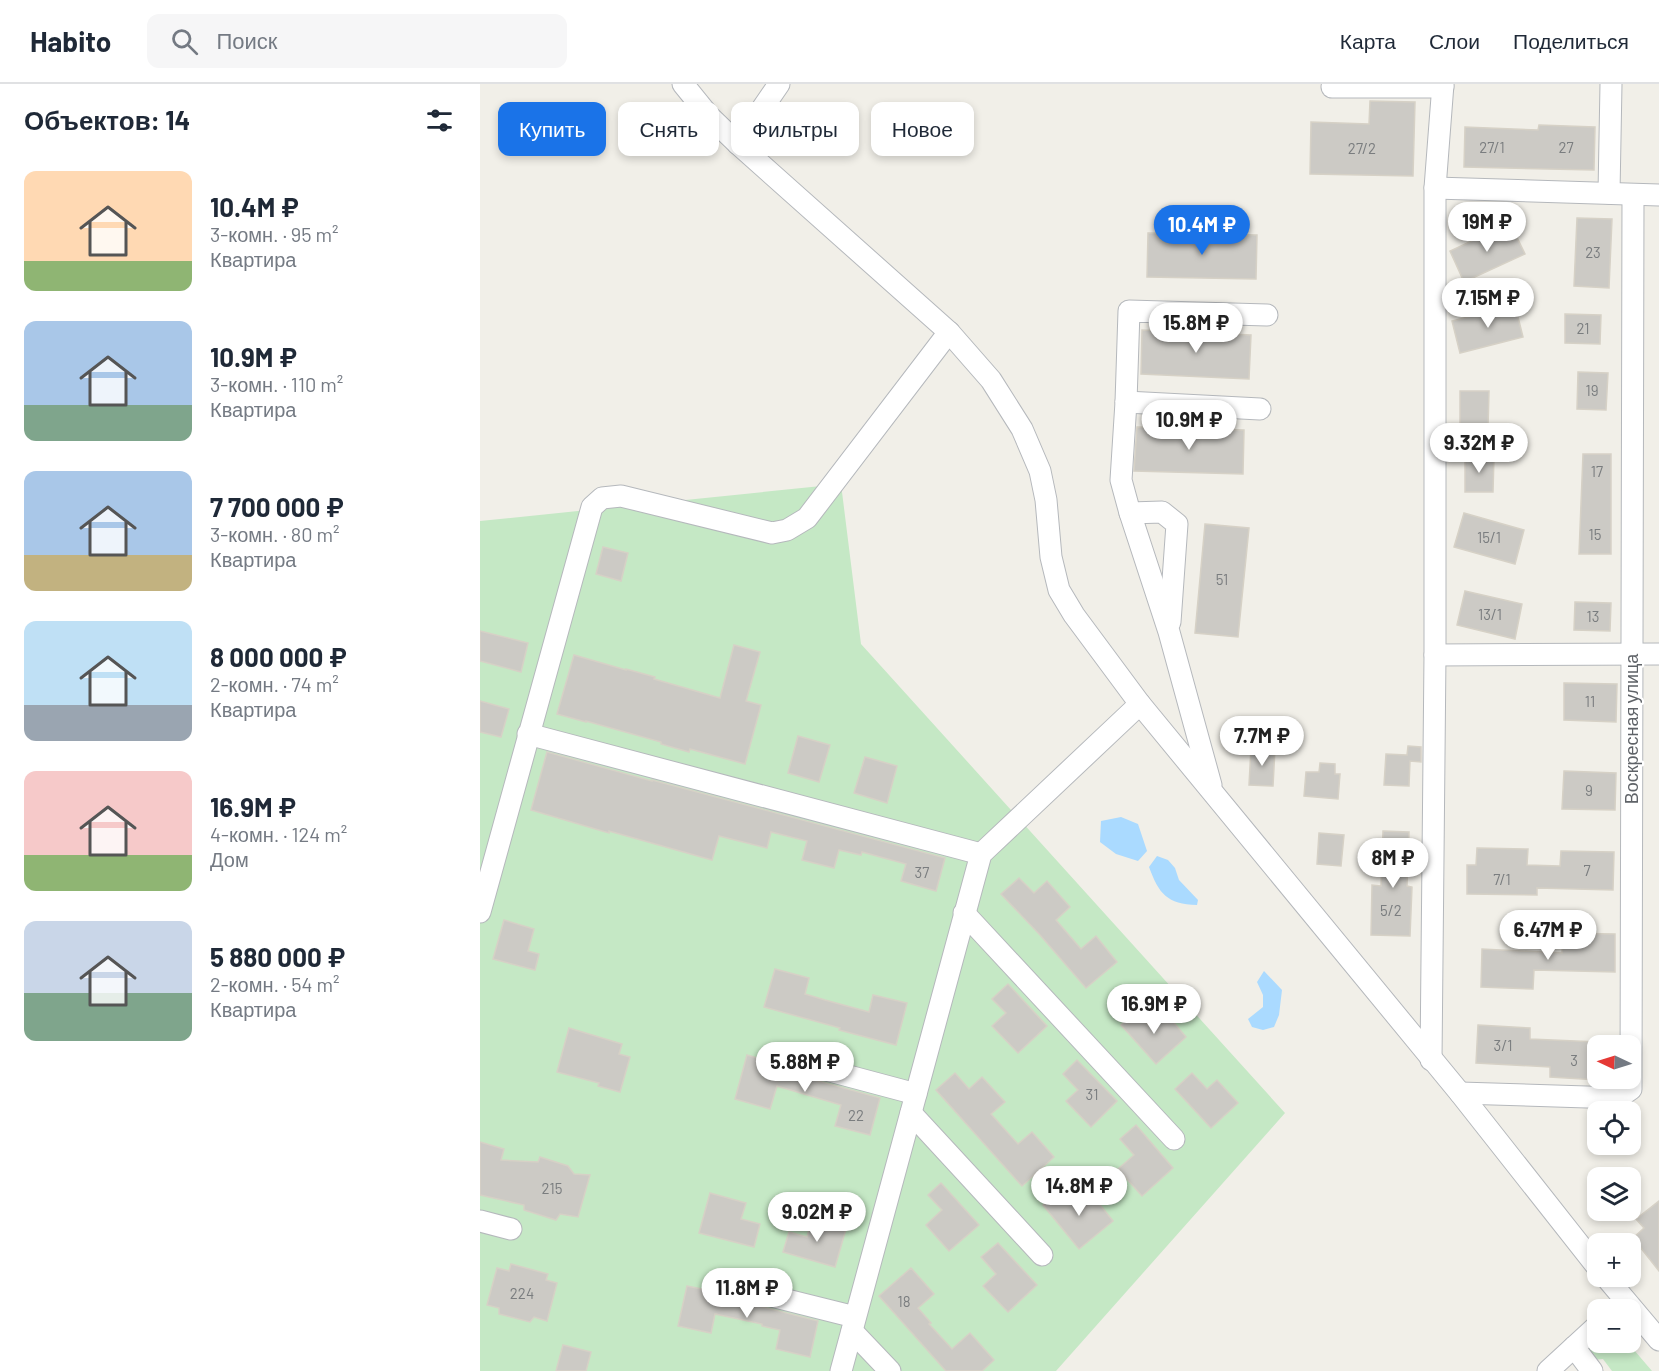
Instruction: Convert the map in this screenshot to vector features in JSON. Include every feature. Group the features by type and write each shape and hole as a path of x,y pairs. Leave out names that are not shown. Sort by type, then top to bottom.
{"street":[{"path":"683,84 709,116 731,137"},
{"path":"767,102 779,84"},
{"path":"1609,193 1611,84"},
{"path":"1332,87 1443,86 1435,188 1435,655 1431,1060"},
{"path":"751,156 949,332 991,380 1022,429 1040,471 1046,500 1051,557 1059,590 1074,615 1140,704 1460,1093 1587,1254"},
{"path":"1435,188 1659,195"},
{"name":"Воскресная улица","path":"1460,1093 1618,1098 1631,1089 1633,195"},
{"path":"1212,791 1169,632 1121,480 1129,311 1267,315"},
{"path":"480,912 592,507 602,498 621,496 772,533 787,530 807,518 949,332"},
{"path":"1126,402 1260,409"},
{"path":"1130,513 1162,512 1177,524 1169,632"},
{"path":"1435,655 1659,654"},
{"path":"841,1371 981,854 1140,704"},
{"path":"528,734 981,854"},
{"path":"964,913 1174,1139"},
{"path":"800,1063 913,1103 1042,1255"},
{"path":"480,1221 512,1229"},
{"path":"731,1286 854,1324 890,1371"},
{"path":"1641,1324 1659,1340"},
{"path":"1548,1371 1587,1335"},
{"path":"1574,1347 1592,1371"}],"green space":[{"path":"841,484 861,644 1285,1113 1056,1371 480,1371 480,521"},
{"path":"1590,1353 1637,1353 1652,1371 1612,1371 1603,1359 1593,1360"}],"water":[{"path":"1121,817 1138,824 1147,851 1138,861 1116,854 1100,842 1101,821"},
{"path":"1157,856 1168,860 1175,868 1179,880 1198,900 1197,905 1171,900 1161,891 1149,867"},
{"path":"1264,971 1282,990 1279,1015 1274,1027 1263,1030 1252,1027 1248,1019 1263,1007 1263,995 1257,982"}],"building":[{"path":"1370,101 1415,102 1413,176 1310,174 1311,122 1369,124"},
{"path":"1539,125 1595,127 1594,170 1464,167 1465,127 1538,130"},
{"path":"1577,218 1612,219 1609,288 1574,286"},
{"path":"1510,223 1525,254 1464,282 1450,251"},
{"path":"1148,233 1257,235 1256,279 1147,277"},
{"path":"1515,305 1523,337 1460,353 1452,321"},
{"path":"1565,314 1601,315 1600,344 1565,343"},
{"path":"1142,330 1251,335 1249,379 1141,374"},
{"path":"1578,372 1608,373 1606,410 1577,409"},
{"path":"1460,391 1489,391 1488,427 1460,427"},
{"path":"1137,427 1244,430 1243,474 1134,471"},
{"path":"1583,454 1611,454 1611,554 1579,554"},
{"path":"1465,456 1494,456 1493,492 1465,492"},
{"path":"1464,513 1524,530 1515,564 1454,547"},
{"path":"1205,524 1249,528 1238,637 1195,633"},
{"path":"603,547 628,553 621,581 596,574"},
{"path":"1465,591 1522,604 1515,639 1457,625"},
{"path":"1575,602 1611,603 1610,631 1574,630"},
{"path":"480,631 528,643 521,672 480,661"},
{"path":"734,645 760,652 746,701 761,705 745,764 690,749 689,752 661,744 661,742 557,714 574,655 720,698"},
{"path":"1564,683 1617,684 1616,722 1564,720"},
{"path":"480,701 509,709 501,737 480,732"},
{"path":"798,736 830,745 819,782 788,773"},
{"path":"1408,746 1421,747 1421,762 1410,761 1409,786 1384,785 1386,754 1407,755"},
{"path":"1251,748 1275,749 1273,786 1249,785"},
{"path":"547,752 945,858 936,891 901,881 906,864 862,852 861,855 839,850 834,868 802,860 807,841 771,832 767,848 719,836 712,860 531,810"},
{"path":"865,757 897,766 887,803 854,793"},
{"path":"1320,763 1335,764 1335,774 1340,774 1338,799 1304,796 1306,772 1319,772"},
{"path":"1564,771 1616,773 1615,810 1562,809"},
{"path":"1383,831 1409,832 1407,886 1412,887 1410,936 1371,935 1372,885 1381,886"},
{"path":"1319,833 1344,835 1341,866 1317,864"},
{"path":"1477,848 1528,849 1527,865 1560,866 1561,851 1614,852 1613,890 1537,888 1537,895 1467,894 1467,865 1476,865"},
{"path":"1019,878 1034,893 1047,881 1070,907 1056,920 1081,949 1096,936 1117,962 1086,988 1001,894"},
{"path":"504,920 534,929 528,951 539,954 535,970 493,959"},
{"path":"1563,933 1615,934 1615,972 1534,970 1533,989 1481,987 1482,949 1562,953"},
{"path":"775,969 809,978 805,994 869,1012 873,995 907,1003 896,1045 764,1007"},
{"path":"1008,984 1047,1026 1018,1053 992,1026 1006,1013 992,999"},
{"path":"1136,1011 1148,1025 1164,1011 1186,1037 1156,1064 1121,1025"},
{"path":"1478,1025 1530,1028 1530,1039 1587,1042 1587,1079 1550,1077 1550,1067 1476,1063"},
{"path":"569,1028 622,1044 619,1054 630,1057 620,1092 598,1086 599,1083 557,1072"},
{"path":"747,1055 788,1067 797,1075 880,1098 870,1135 835,1126 841,1105 777,1086 770,1109 735,1099"},
{"path":"1077,1060 1117,1101 1091,1127 1066,1101 1078,1090 1063,1074"},
{"path":"955,1073 969,1089 982,1077 1005,1102 991,1114 1018,1144 1032,1132 1054,1157 1022,1186 936,1090"},
{"path":"1192,1073 1207,1089 1217,1080 1238,1103 1211,1128 1175,1089"},
{"path":"1136,1125 1173,1168 1142,1196 1118,1169 1134,1155 1120,1139"},
{"path":"480,1142 504,1149 501,1160 538,1162 540,1157 568,1166 574,1174 590,1175 578,1217 560,1214 556,1220 524,1210 524,1205 480,1195"},
{"path":"941,1183 979,1225 949,1251 926,1225 942,1210 928,1195"},
{"path":"1061,1191 1072,1205 1089,1191 1113,1221 1079,1249 1043,1205"},
{"path":"710,1193 746,1203 741,1219 760,1224 754,1247 699,1233"},
{"path":"1659,1201 1659,1271 1641,1248 1641,1233 1638,1233 1644,1228 1638,1221 1641,1221 1641,1215"},
{"path":"812,1219 846,1229 835,1267 783,1252 789,1232 807,1237"},
{"path":"998,1243 1037,1285 1008,1312 983,1286 996,1274 981,1257"},
{"path":"511,1264 548,1274 546,1280 557,1283 547,1321 534,1317 530,1322 499,1314 499,1308 487,1305 497,1268 509,1271"},
{"path":"911,1268 934,1294 918,1308 931,1323 929,1324 952,1349 970,1333 994,1360 982,1371 946,1371 879,1296"},
{"path":"687,1286 721,1293 728,1298 818,1321 810,1357 776,1349 780,1330 762,1326 762,1324 715,1314 711,1333 678,1326"},
{"path":"563,1345 591,1352 586,1371 556,1371"}]}
